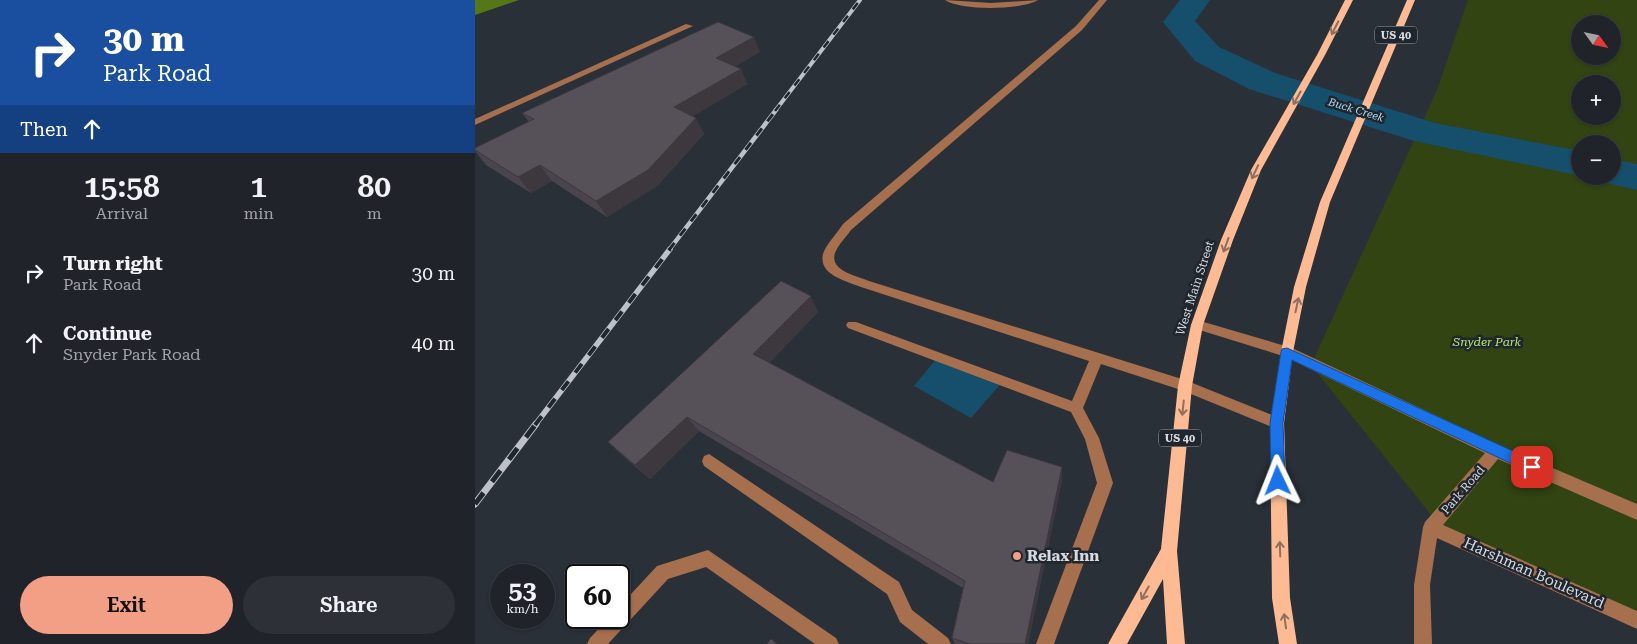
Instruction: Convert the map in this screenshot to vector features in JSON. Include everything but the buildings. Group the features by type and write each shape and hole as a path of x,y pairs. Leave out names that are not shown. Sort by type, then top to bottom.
{"main road":[{"name":"West Main Street","path":"1176,644 1169,551 1185,386 1197,325 1227,240 1256,170 1321,55 1349,0"},
{"name":"US 40","path":"1288,644 1281,598 1277,423 1287,352 1301,287 1325,202 1411,0"},
{"path":"1117,644 1169,551"}],"street":[{"path":"949,0 972,5 990,5 1034,0"},
{"path":"1103,0 1072,34 847,227 829,254 830,265 837,272 865,284 1185,386 1277,423"},
{"path":"475,122 689,26"},
{"path":"1197,325 1287,352 1497,451 1637,512"},
{"path":"853,326 1076,408 1092,438 1105,483 1045,644"},
{"path":"1076,408 1097,358"},
{"name":"Park Road","path":"1431,527 1497,451"},
{"path":"709,461 893,588 906,616 942,644"},
{"path":"1423,644 1422,584 1431,527"},
{"name":"Harshman Boulevard","path":"1431,527 1637,620"},
{"path":"596,644 663,572 708,558 830,644"}],"green space":[{"path":"475,0 519,0 475,15"},
{"name":"Snyder Park","path":"1468,0 1637,0 1637,616 1440,526 1311,365 1437,90"}],"water":[{"path":"937,358 1004,380 971,418 914,386"}],"waterway":[{"name":"Buck Creek","path":"1195,0 1179,22 1207,54 1262,81 1428,133 1571,162"},
{"name":"Buck Creek","path":"1621,174 1637,177"}],"railway":[{"path":"775,111 860,0"},
{"path":"669,250 776,110"},
{"path":"535,425 670,249"},
{"path":"475,504 536,424"}],"place":[{"name":"Relax Inn","path":"1017,556"}],"route":[{"path":"1278,481 1277,423 1287,352 1532,467"}]}
